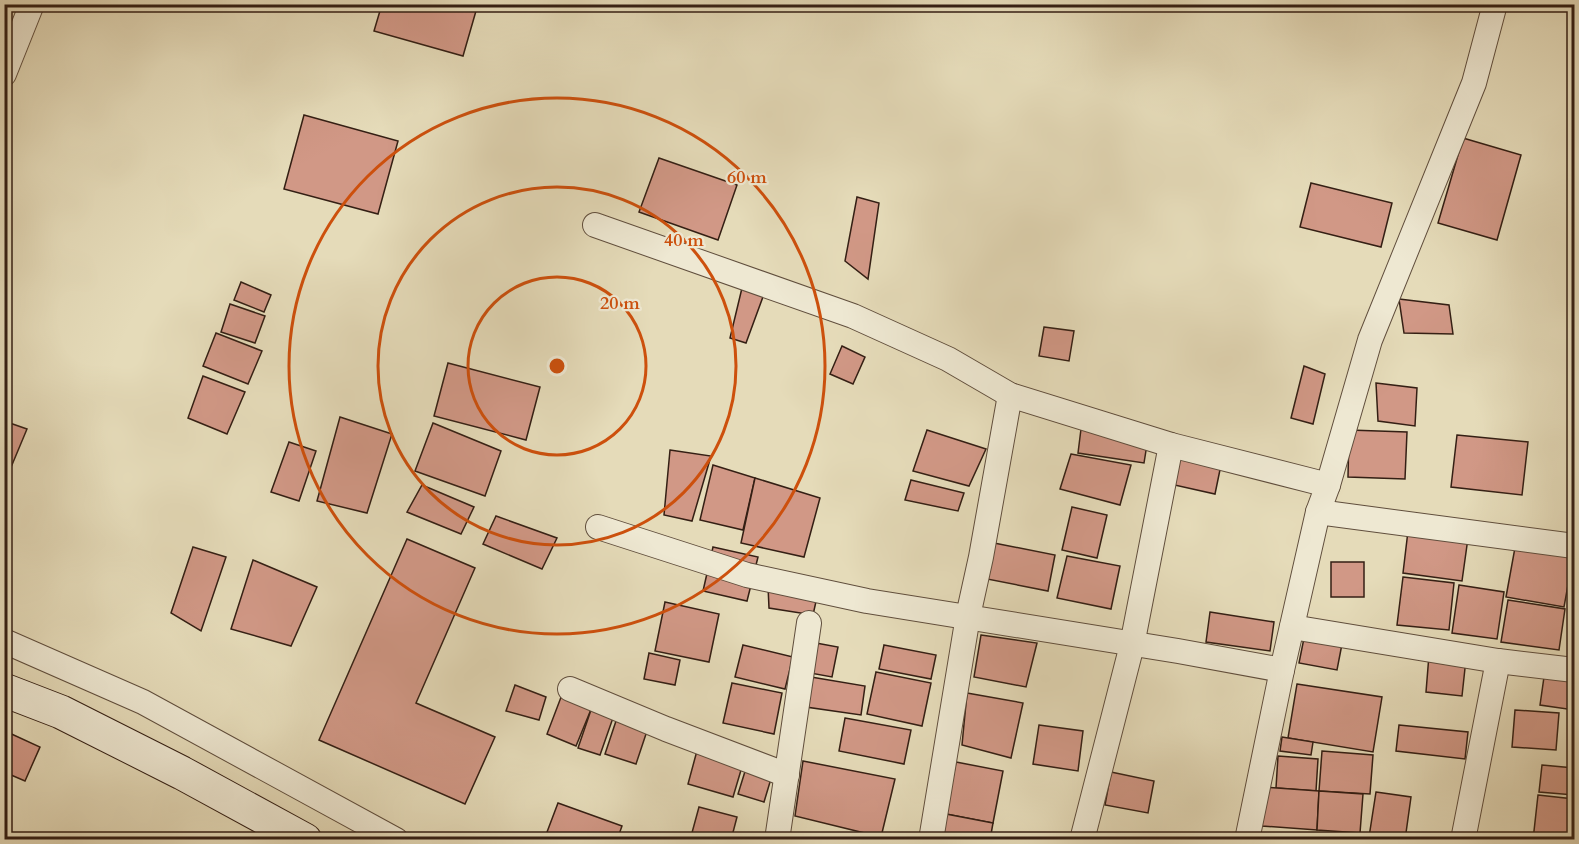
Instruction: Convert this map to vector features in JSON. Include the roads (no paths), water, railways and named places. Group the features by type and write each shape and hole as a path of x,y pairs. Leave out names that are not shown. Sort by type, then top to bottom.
{"main road":[{"path":"4,690 62,712 305,840"}],"street":[{"path":"4,74 32,4"},
{"path":"1247,840 1282,670 1318,513 1370,340 1474,83 1495,4"},
{"path":"595,225 853,316 948,359 1010,395 1171,445 1328,485"},
{"path":"931,840 968,616 981,558 1010,395"},
{"path":"1082,840 1132,645 1171,445"},
{"path":"1318,513 1575,546"},
{"path":"598,527 747,575 867,601 1282,670"},
{"path":"777,840 809,623"},
{"path":"1292,627 1498,661 1575,670"},
{"path":"4,641 143,702 396,840"},
{"path":"1463,840 1498,661"},
{"path":"570,689 666,729 787,775"}]}
